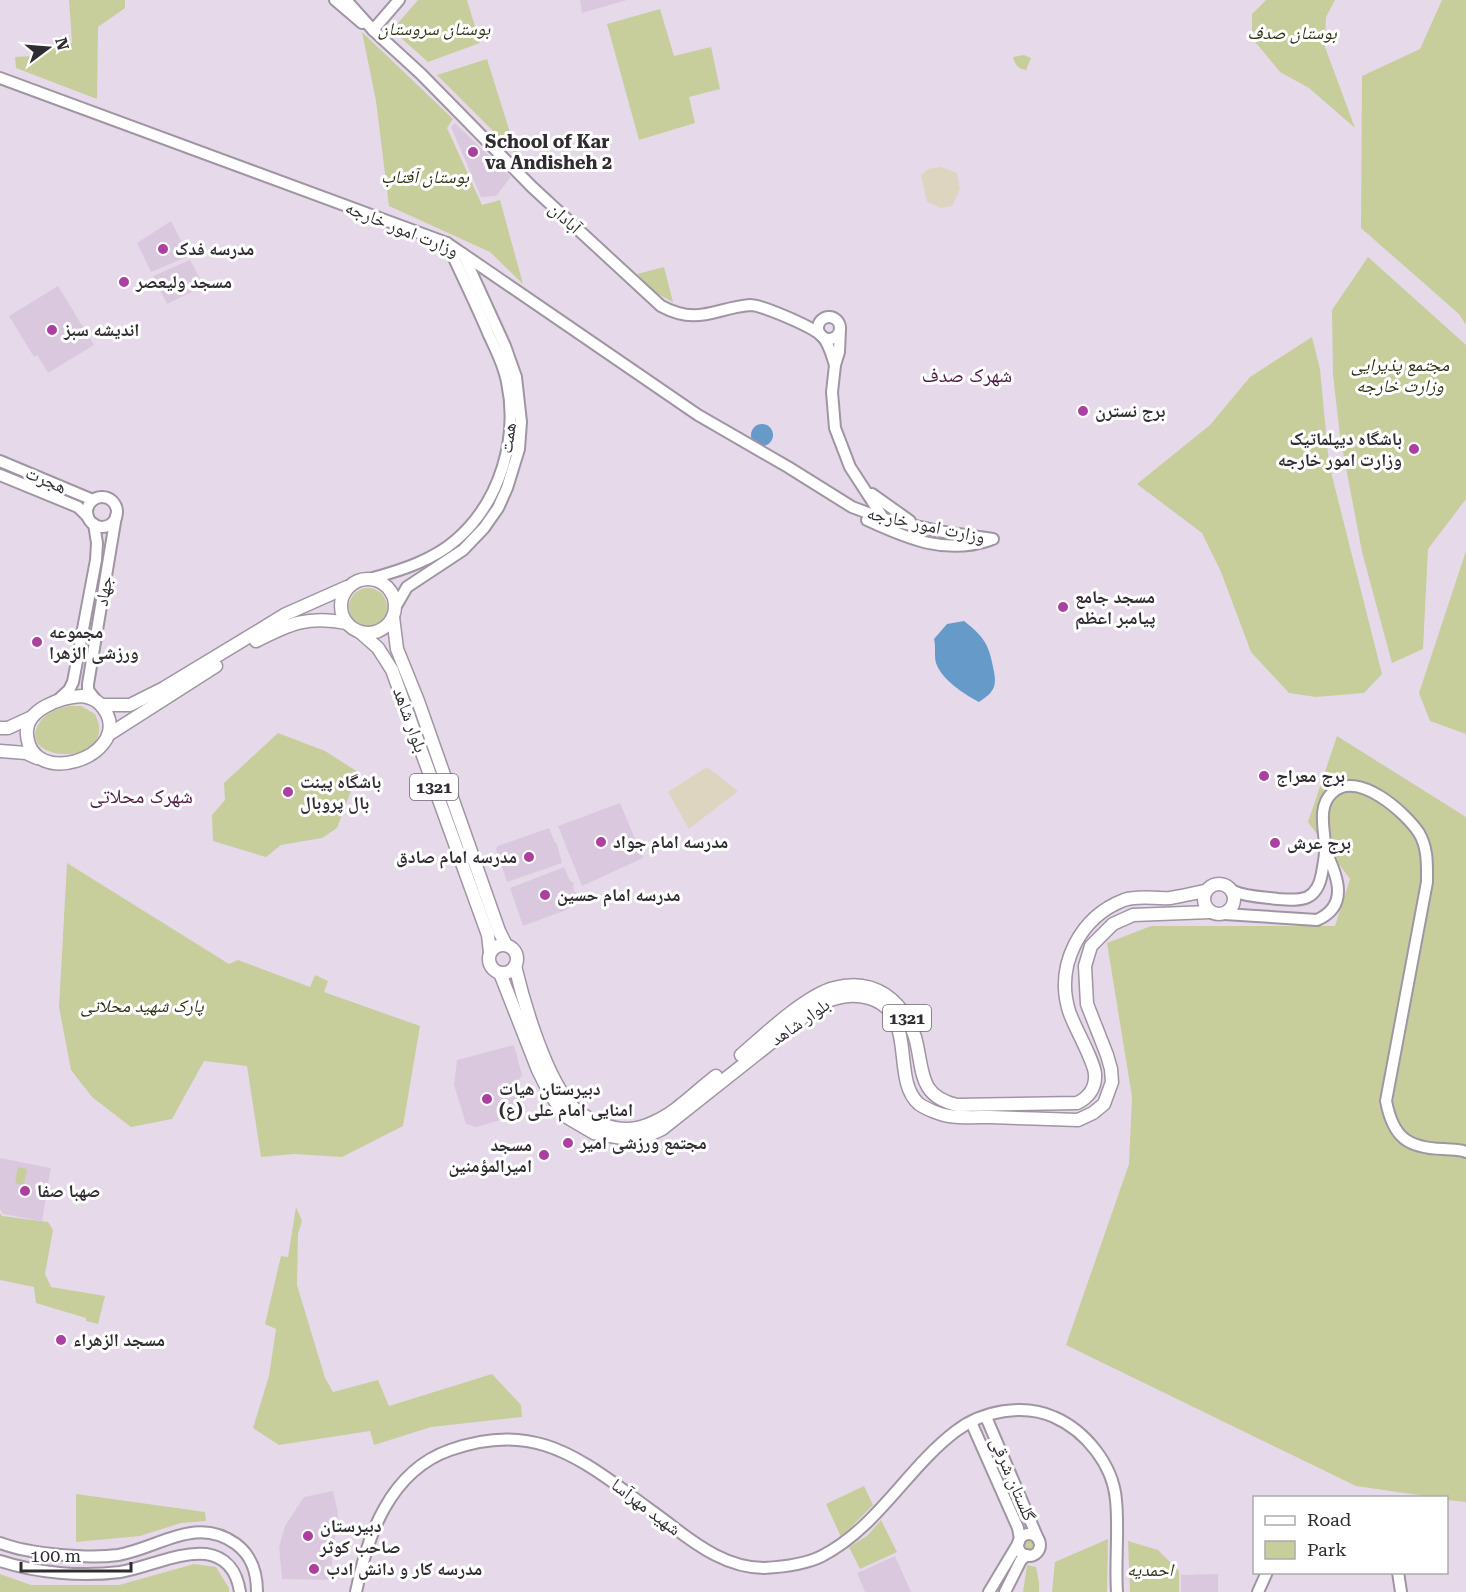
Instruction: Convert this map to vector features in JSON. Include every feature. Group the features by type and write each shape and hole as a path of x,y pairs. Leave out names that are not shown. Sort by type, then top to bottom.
{"main road":[{"name":"آبادان","path":"334,0 373,30"},
{"name":"آبادان","path":"346,0 373,30 421,74 532,187 661,306 674,312 701,315 753,305 794,319 821,335"},
{"path":"373,30 399,0"},
{"name":"وزارت امور خارجه","path":"0,78 447,243 698,415 766,455 852,507 884,519 944,532 993,539 972,546 940,546 895,532 855,514 766,455"},
{"name":"همت","path":"374,578 397,571 441,551 456,540 489,501 501,474 508,447 511,417 507,380 447,243"},
{"name":"همت","path":"394,612 407,587 463,550 484,528 498,508 507,488 519,449 521,422 516,377 462,252"},
{"path":"482,297 484,283 493,273"},
{"name":"آبادان","path":"794,319 824,318"},
{"path":"835,365 829,347 818,328 824,318 835,319 840,329 839,352 832,392 836,428 850,467 895,532"},
{"path":"821,335 825,338 832,338 840,329"},
{"name":"هجرت","path":"0,461 93,500"},
{"name":"هجرت","path":"0,475 78,507 91,520"},
{"path":"852,507 862,508 866,505 868,502 866,489"},
{"path":"866,489 921,527"},
{"path":"101,497 110,499 116,506 116,516 107,526 91,520 88,508 93,500 101,497"},
{"name":"جهاد","path":"98,702 88,690 88,684 116,516"},
{"name":"جهاد","path":"57,702 69,690 73,682 96,560 97,543 91,520"},
{"path":"940,546 948,542 944,532"},
{"path":"397,571 395,578 400,583 422,576"},
{"path":"0,728 8,728 57,702 76,696 98,702 130,705 164,688 286,614 363,578 374,578 384,583 389,590 394,612 384,629 377,633 361,633 347,623 317,620 287,625 252,643 108,735"},
{"path":"347,623 341,609 348,587"},
{"name":"بلوار شاهد","path":"394,612 397,649 506,945"},
{"name":"بلوار شاهد","path":"361,633 378,648 392,670 488,935 490,952"},
{"path":"0,751 26,753 53,763 72,762 97,751 103,746 108,735 109,720 98,702"},
{"path":"32,717 27,735 33,754 38,758"},
{"path":"1325,851 1336,878 1337,898 1333,911 1317,921 1210,912 1204,900 1209,887 1219,884 1228,886 1241,895 1293,900 1306,898 1315,893 1318,888 1325,851 1324,808 1332,792 1359,785 1370,789 1392,805 1419,833 1427,852 1427,882 1386,1101 1389,1119 1395,1131 1410,1144 1466,1152"},
{"name":"بلوار شاهد","path":"738,1063 820,1004 836,997 856,995 880,1003 893,1016 901,1039 908,1084 920,1104 948,1116 979,1111 1077,1103 1087,1099 1093,1088 1095,1074 1069,1010 1064,982 1070,952 1082,931 1106,909 1127,899 1168,898 1206,891"},
{"path":"1224,914 1234,905 1233,891"},
{"name":"بلوار شاهد","path":"500,973 549,1092 565,1116 594,1133 622,1138 654,1133 662,1129 738,1063 777,1024 814,997 834,988 868,987 888,995 902,1010 914,1036 924,1081 933,1096 945,1102 979,1111 1078,1120 1104,1104 1112,1082 1111,1069 1087,1004 1085,966 1091,946 1113,924 1133,915 1210,912"},
{"path":"506,945 516,953 515,966 509,972 500,973 489,965 490,952 496,946 506,945"},
{"name":"بلوار شاهد","path":"515,966 522,994 548,1067 561,1093 574,1109 586,1117 614,1129 646,1125 663,1118 724,1075"},
{"name":"شهید مهرآسا","path":"356,1592 371,1534 391,1497 420,1465 438,1454 461,1446 497,1439 511,1439 540,1443 564,1451 589,1466 706,1550 740,1566 772,1568 819,1558 863,1527 942,1443 959,1429 971,1422 1016,1410 1045,1413 1068,1424 1082,1435 1097,1452 1108,1472 1116,1499 1117,1592"},
{"name":"گلستان شرقی","path":"986,1417 1039,1541"},
{"name":"گلستان شرقی","path":"971,1422 1018,1528 1019,1541"},
{"path":"0,1543 66,1555 118,1555 180,1535 202,1531 211,1532 225,1537 244,1551 256,1571 257,1592"},
{"path":"989,1592 1019,1541 1028,1534 1035,1536 1040,1547 1036,1553 1027,1555 1021,1560 1005,1592"},
{"path":"1019,1541 1021,1552 1027,1555"},
{"path":"0,1561 51,1571 86,1574 120,1572 186,1556 206,1554 218,1557 229,1564 238,1580 240,1592"},
{"path":"1258,1592 1266,1574"},
{"path":"1398,1574 1401,1592"}],"shaded area":[{"path":"580,0 627,0 582,13"},
{"name":"School of Kar va Andisheh 2","path":"455,123 511,177 496,196 481,197 451,127"},
{"path":"941,167 957,173 960,189 952,206 941,208 927,202 921,175 928,169"},
{"name":"مدرسه فدک","path":"171,221 189,256 151,272 137,243"},
{"path":"190,260 204,286 167,304 153,276"},
{"name":"اندیشه سبز","path":"58,286 94,345 48,373 37,355 34,357 9,316"},
{"path":"707,767 738,791 689,829 668,792"},
{"name":"مدرسه امام جواد","path":"620,803 643,858 582,886 558,826"},
{"name":"مدرسه امام صادق","path":"549,828 557,844 562,863 507,882 496,849 498,846"},
{"name":"مدرسه امام حسین","path":"564,867 581,901 566,910 523,926 510,888"},
{"name":"دبیرستان هیات امنایی امام علی (ع)","path":"514,1045 522,1075 518,1081 512,1083 521,1114 476,1127 466,1124 454,1085 457,1060"},
{"name":"صهبا صفا","path":"0,1158 51,1168 48,1184 52,1187 50,1196 46,1197 42,1221 3,1214 0,1209"},
{"name":"دبيرستان صاحب كوثر","path":"333,1491 338,1513 330,1580 282,1579 279,1547 285,1526 304,1497"},
{"path":"895,1556 911,1592 865,1592 857,1573"},
{"path":"1218,1574 1218,1592 1181,1592 1181,1575"}],"green space":[{"path":"69,0 125,0 125,8 98,27 97,99 16,68 15,57 35,56 35,46 72,43"},
{"name":"بوستان سروستان","path":"418,0 467,0 480,43 428,62 392,30"},
{"name":"بوستان صدف","path":"1266,0 1335,0 1326,17 1325,47 1355,128 1309,88 1280,72 1252,38 1252,14"},
{"path":"1442,0 1466,0 1466,325 1459,314 1361,228 1362,76 1420,49"},
{"path":"660,9 674,56 711,47 720,89 689,97 695,123 639,140 607,24"},
{"name":"بوستان آفتاب","path":"362,32 453,119 447,128 482,205 500,200 523,284 490,252 389,206 376,101"},
{"path":"1024,55 1031,58 1026,70 1017,66 1013,57"},
{"name":"بوستان آفتاب","path":"487,59 517,155 437,75"},
{"name":"مجتمع پذیرایی وزارت خارجه","path":"1368,257 1466,345 1466,499 1428,549 1423,649 1392,663 1362,552 1340,436 1333,374 1332,310"},
{"path":"664,267 673,302 654,292 637,274"},
{"path":"1312,337 1320,369 1329,464 1382,674 1364,693 1316,697 1289,693 1251,652 1221,572 1202,533 1137,484 1210,425 1250,377"},
{"path":"1466,551 1466,734 1430,721 1419,693"},
{"path":"368,588 382,593 387,607 382,621 368,626 354,621 349,607 354,593"},
{"path":"69,706 81,706 95,714 99,731 94,744 83,751 68,754 54,753 42,747 35,738 38,725 51,712"},
{"name":"باشگاه پینت بال پروبال","path":"278,733 325,751 358,772 337,828 322,838 281,845 266,857 213,841 212,815 225,800 224,783"},
{"path":"1337,736 1466,817 1466,1502 1448,1500 1448,1496 1425,1496 1356,1486 1066,1345 1129,1164 1132,1097 1107,943 1151,926 1335,926 1350,879 1308,822"},
{"name":"پارک شهید محلاتی","path":"67,863 229,964 238,960 310,987 315,975 328,981 324,992 420,1026 403,1126 342,1157 294,1154 261,1157 247,1066 204,1061 172,1119 131,1127 92,1097 71,1070 59,1007"},
{"path":"18,1167 27,1169 24,1185 15,1183"},
{"path":"296,1207 302,1221 298,1234 297,1285 325,1378 333,1392 378,1380 389,1406 492,1374 521,1405 522,1417 431,1427 374,1445 370,1431 279,1445 253,1428 269,1376 276,1329 265,1324 281,1256 288,1257"},
{"path":"0,1213 2,1216 48,1222 53,1230 45,1274 51,1287 105,1296 98,1324 86,1321 86,1318 36,1303 34,1287 0,1280"},
{"path":"864,1486 873,1505 841,1537 826,1504"},
{"path":"76,1494 205,1512 206,1521 181,1523 140,1536 76,1542"},
{"path":"881,1520 897,1552 860,1569 849,1547 867,1536"},
{"path":"1029,1536 1035,1539 1038,1545 1035,1551 1029,1554 1023,1551 1020,1545 1023,1539"},
{"path":"1108,1539 1107,1592 1052,1592 1055,1562"},
{"name":"احمدیه","path":"1128,1541 1158,1550 1179,1571 1179,1592 1130,1592"},
{"path":"194,1564 216,1567 229,1588 229,1592 0,1592 0,1574 31,1585 119,1585"},
{"path":"1027,1565 1036,1567 1039,1592 1023,1592"}],"water":[{"path":"762,424 770,427 773,435 770,443 762,446 754,443 751,435 754,427"},
{"path":"964,621 984,641 994,673 995,683 992,691 979,702 948,681 935,661 934,639 947,624"}],"place":[{"name":"School of Kar va Andisheh 2","path":"473,152"},
{"name":"مدرسه فدک","path":"163,249"},
{"name":"مسجد ولیعصر","path":"124,282"},
{"name":"اندیشه سبز","path":"52,330"},
{"name":"برج نسترن","path":"1083,411"},
{"name":"باشگاه دیپلماتیک وزارت امور خارجه","path":"1414,449"},
{"name":"مسجد جامع پیامبر اعظم","path":"1063,607"},
{"name":"مجموعه ورزشی الزهرا","path":"37,642"},
{"name":"برج معراج","path":"1264,776"},
{"name":"باشگاه پینت بال پروبال","path":"288,792"},
{"name":"مدرسه امام جواد","path":"601,842"},
{"name":"برج عرش","path":"1275,843"},
{"name":"مدرسه امام صادق","path":"529,857"},
{"name":"مدرسه امام حسین","path":"545,895"},
{"name":"دبیرستان هیات امنایی امام علی (ع)","path":"487,1099"},
{"name":"مجتمع ورزشی امیر","path":"568,1143"},
{"name":"مسجد امیرالمؤمنین","path":"544,1155"},
{"name":"صهبا صفا","path":"25,1191"},
{"name":"مسجد الزهراء","path":"61,1340"},
{"name":"دبيرستان صاحب كوثر","path":"308,1536"},
{"name":"مدرسه کار و دانش ادب","path":"314,1569"}],"district":[{"name":"شهرک صدف","path":"967,375"},
{"name":"شهرک محلاتی","path":"141,796"}]}
